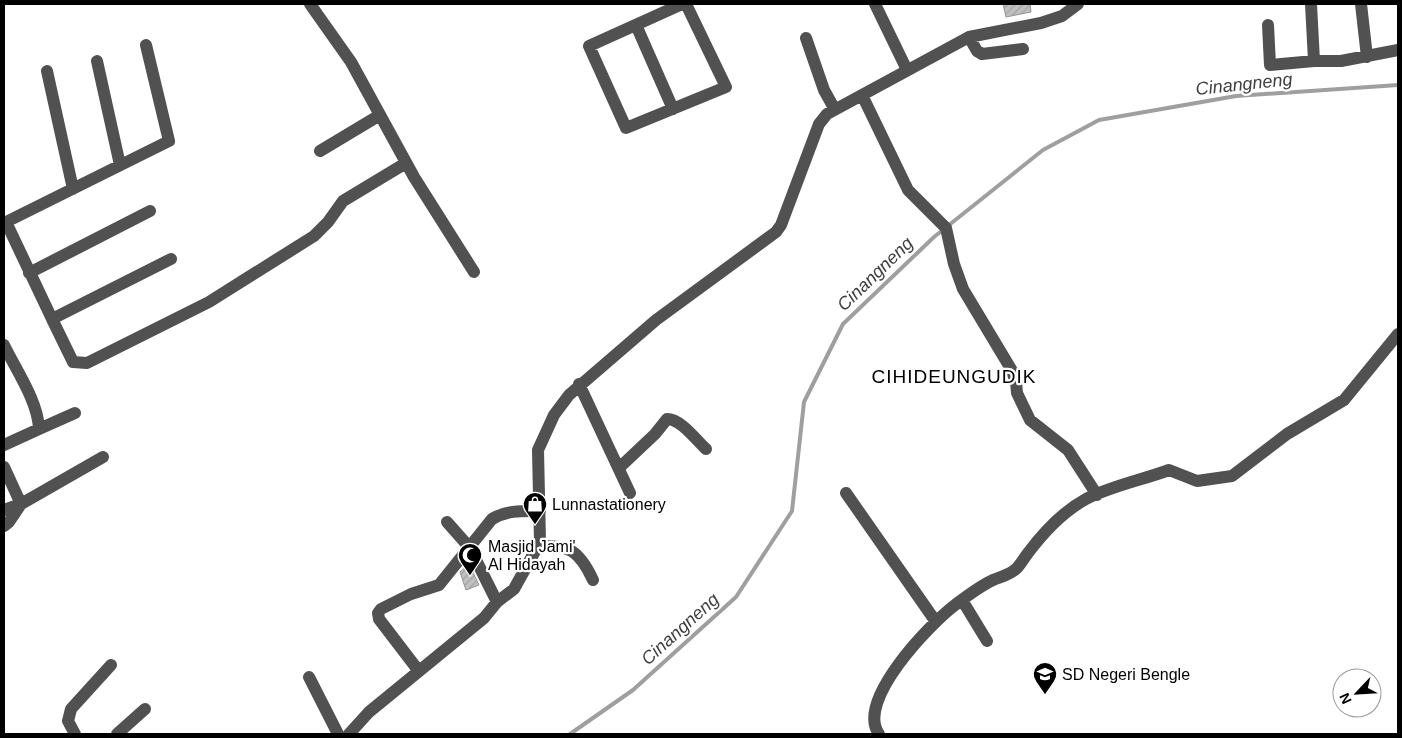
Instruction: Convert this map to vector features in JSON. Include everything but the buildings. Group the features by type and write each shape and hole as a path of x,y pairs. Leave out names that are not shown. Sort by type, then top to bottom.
{"street":[{"path":"310,4 351,62 406,163 474,272"},
{"path":"682,4 589,46 626,128 726,87 686,4"},
{"path":"875,4 907,70"},
{"path":"350,734 370,712 418,670 484,618 497,602 514,589 538,547 541,536 538,450 554,415 579,384 656,320 770,238 781,225 820,122 834,108 862,95 969,37 1062,16 1078,4"},
{"path":"1311,4 1314,61"},
{"path":"1360,4 1367,57"},
{"path":"636,25 673,108"},
{"path":"1268,25 1270,66 1367,57 1398,50"},
{"path":"969,37 977,51 982,54 1023,49"},
{"path":"806,38 824,90 834,108"},
{"path":"146,45 169,141 5,223 74,362 87,363 209,302 314,236 328,222 342,201 406,163"},
{"path":"97,61 120,165"},
{"path":"47,71 73,189"},
{"path":"862,95 908,190 946,228 954,264 963,289 1011,369 1016,382 1017,393 1030,420 1068,450 1081,466 1097,495"},
{"path":"320,150 380,115"},
{"path":"30,274 150,210"},
{"path":"52,319 171,259"},
{"path":"879,734 874,720 886,685 899,663 936,622 962,600 995,579 1012,572 1059,518 1086,499 1169,470 1197,481 1232,476 1287,434 1344,400 1398,334"},
{"path":"4,345 32,402 39,419 39,429"},
{"path":"579,384 630,492"},
{"path":"4,444 75,413"},
{"path":"618,468 655,434 668,419 672,419 706,450"},
{"path":"4,510 22,504 103,457"},
{"path":"4,467 22,504"},
{"path":"846,493 936,622"},
{"path":"4,526 22,504"},
{"path":"418,670 380,619 378,613 387,606 411,594 439,584 492,519 498,515 516,511 540,511"},
{"path":"447,522 470,548 497,602"},
{"path":"538,547 552,545 568,549 584,562 593,580"},
{"path":"962,600 986,641"},
{"path":"75,734 68,721 71,709 111,665"},
{"path":"309,677 338,734"},
{"path":"117,734 145,708"}],"waterway":[{"name":"Cinangneng","path":"570,734 633,690 736,597 792,511 804,402 843,324 934,237 1043,150 1099,120 1236,96 1398,85"}],"place":[{"name":"Lunnastationery","path":"535,525"},
{"name":"Masjid Jami' Al Hidayah","path":"470,576"},
{"name":"SD Negeri Bengle","path":"1045,695"}],"district":[{"name":"CIHIDEUNGUDIK","path":"954,376"}]}
